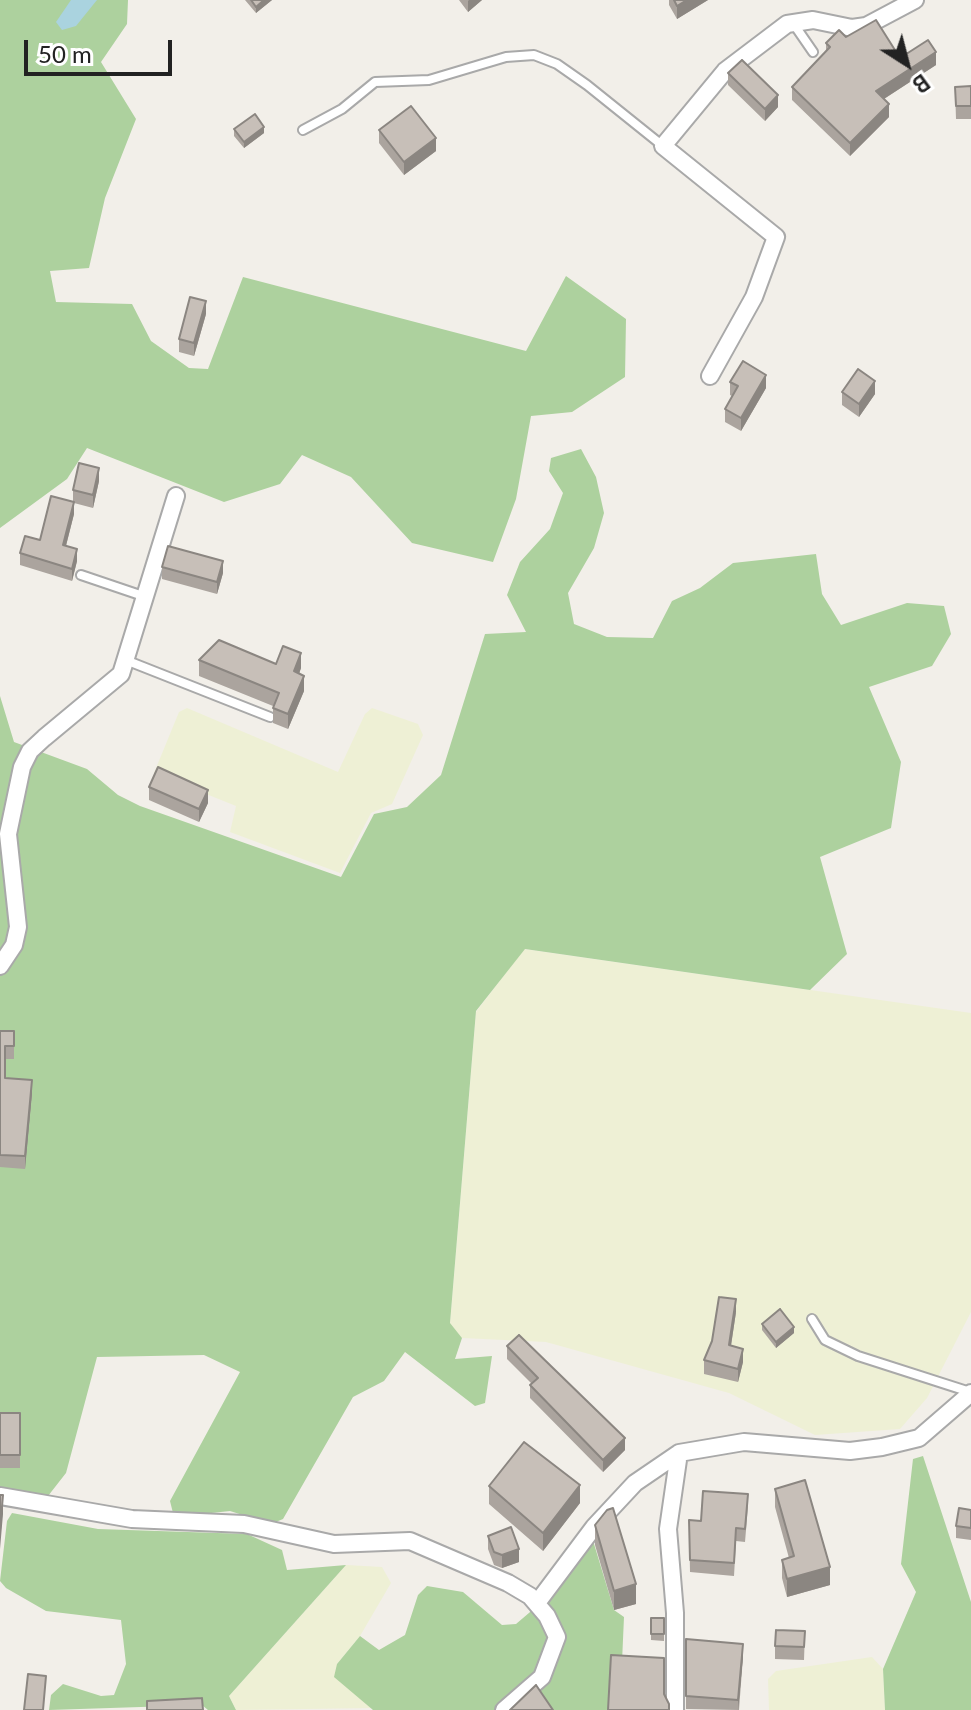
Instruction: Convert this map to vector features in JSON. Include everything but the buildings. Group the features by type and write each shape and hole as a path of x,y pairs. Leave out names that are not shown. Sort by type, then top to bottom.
{"street":[{"path":"710,376 754,297 776,237 663,146 725,71 748,50 793,23 813,20 852,28 866,26 915,0"},
{"path":"0,966 14,945 18,927 8,834 22,767 30,751 107,688 128,661 176,496"},
{"path":"537,1603 594,1527 635,1483 679,1453 744,1442 850,1451 882,1447 919,1438 971,1392"},
{"path":"675,1710 675,1613 668,1529 679,1453"},
{"path":"0,1496 132,1519 244,1524 334,1544 410,1541 508,1583 537,1603 557,1637 542,1677 504,1710"}],"lane":[{"path":"793,23 813,52"},
{"path":"303,130 342,109 375,82 429,80 506,57 534,55 557,64 587,85 663,146"},
{"path":"81,575 146,597"},
{"path":"128,661 270,717"},
{"path":"812,1319 825,1340 858,1356 971,1392"}],"green space":[{"path":"0,0 128,0 127,24 101,62 136,119 105,198 89,268 50,271 56,302 132,304 151,341 189,368 208,369 243,277 526,351 566,276 626,319 625,377 572,412 531,416 516,499 493,562 412,543 351,477 302,455 280,484 224,502 87,448 67,479 0,528"},
{"path":"581,449 596,477 604,513 594,548 568,593 574,624 607,637 653,638 672,601 700,588 733,563 816,554 822,594 841,625 907,603 944,606 951,634 932,666 869,687 901,762 891,828 820,857 847,954 810,990 525,949 476,1011 450,1323 462,1338 455,1359 492,1356 485,1403 475,1406 405,1352 384,1381 353,1397 283,1519 271,1524 230,1511 174,1517 170,1501 240,1372 204,1355 97,1357 66,1473 48,1496 0,1489 0,696 14,742 87,769 118,795 140,806 341,877 374,814 407,807 441,775 485,634 526,632 507,595 520,562 550,529 563,493 549,471 551,458"},
{"path":"187,708 338,772 365,714 372,708 418,724 423,735 392,804 371,813 340,873 230,832 236,806 154,773 179,712"},
{"path":"524,949 971,1013 971,1312 927,1398 900,1429 815,1435 729,1393 546,1342 462,1338 450,1324 476,1012"},
{"path":"923,1456 971,1602 971,1710 885,1710 883,1669 916,1592 901,1564 913,1459"},
{"path":"12,1513 98,1529 247,1534 282,1550 287,1570 346,1565 229,1696 236,1710 208,1710 202,1705 49,1710 51,1695 63,1684 101,1696 114,1695 126,1664 121,1620 46,1611 6,1588 0,1581 7,1521"},
{"path":"591,1534 614,1610 624,1617 622,1662 609,1710 373,1710 334,1677 337,1664 360,1636 379,1650 405,1635 418,1595 427,1586 463,1592 502,1625 516,1624 543,1601"},
{"path":"346,1565 382,1567 391,1583 360,1636 337,1664 375,1708 236,1710 229,1696"},
{"path":"872,1657 883,1669 885,1710 769,1710 768,1679 776,1671"}],"water":[{"path":"71,0 97,0 76,26 62,30 56,22"}]}
